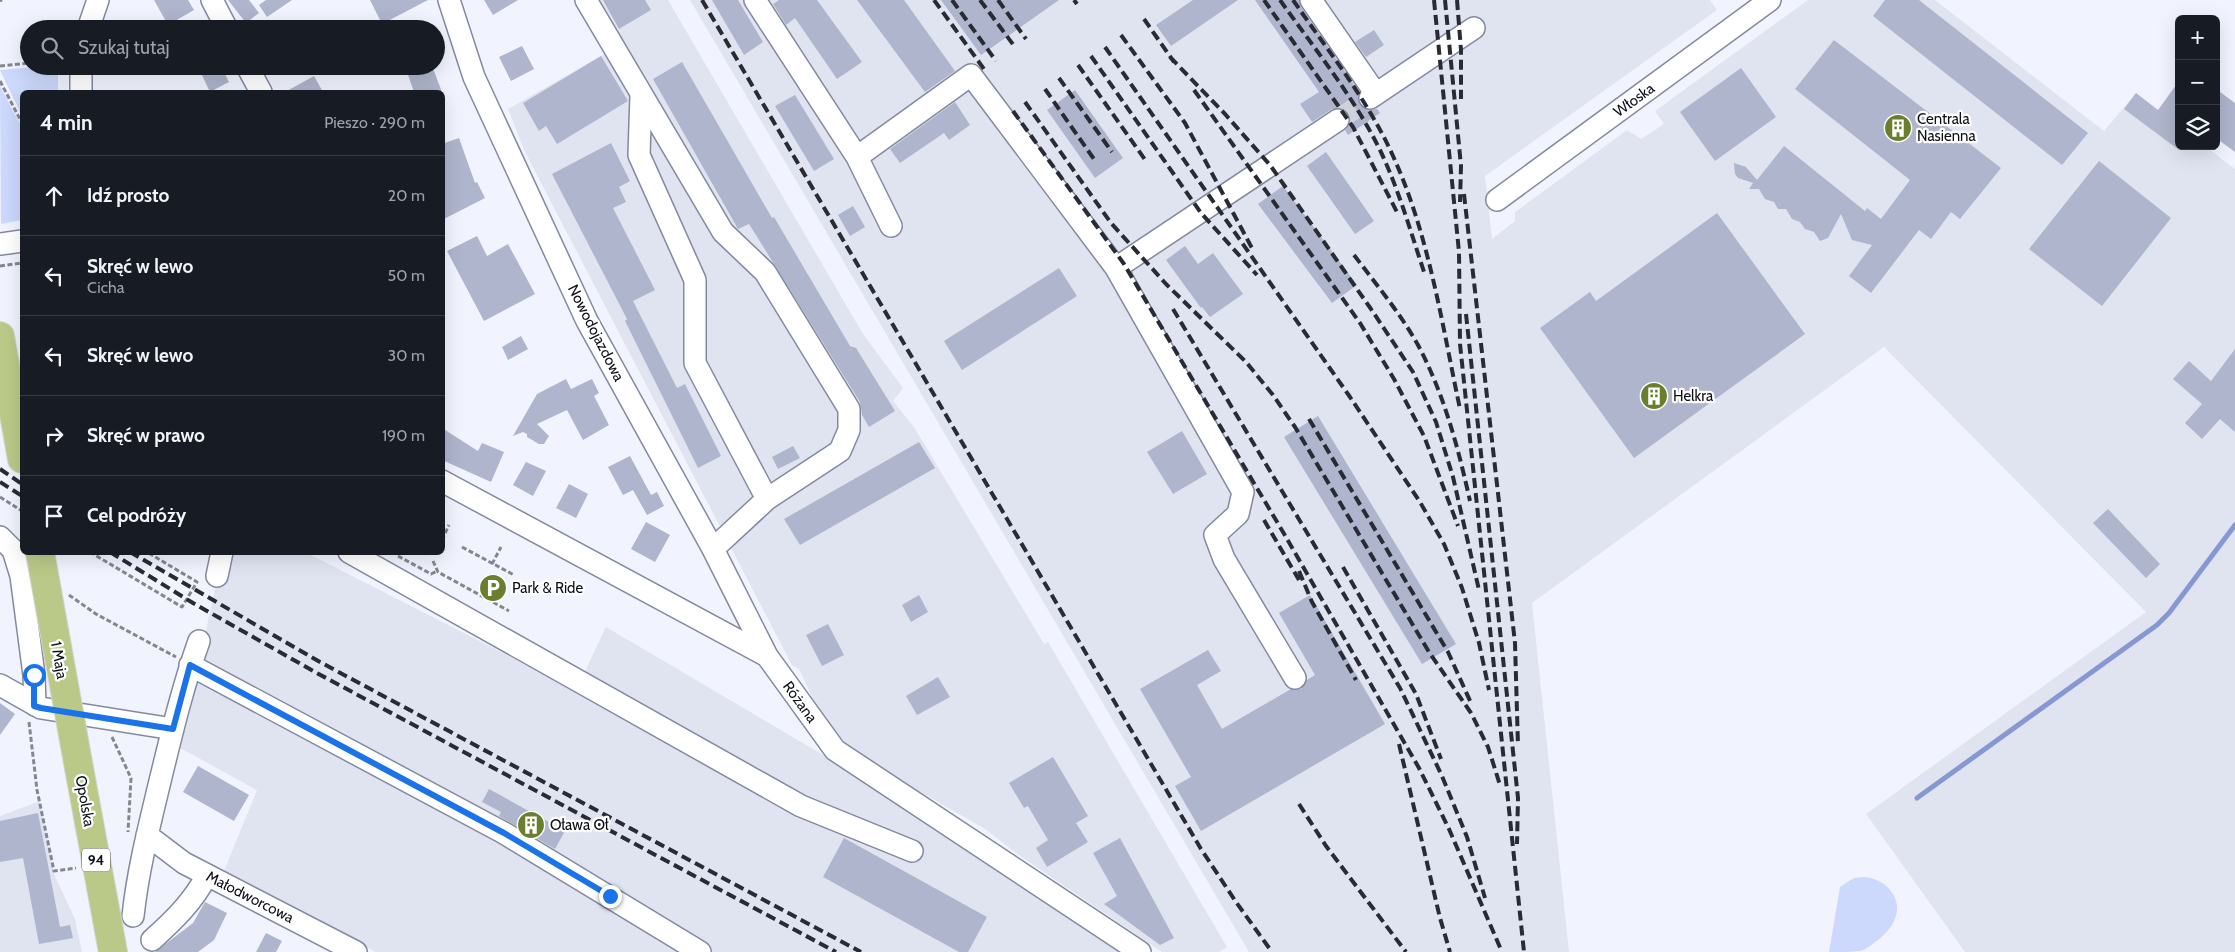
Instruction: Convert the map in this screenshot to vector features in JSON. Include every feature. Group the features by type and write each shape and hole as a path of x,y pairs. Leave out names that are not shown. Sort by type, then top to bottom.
{"main road":[{"path":"0,336 20,448"},
{"name":"1 Maja","path":"41,555 79,768"},
{"name":"Opolska","path":"79,768 113,952"}],"street":[{"path":"91,20 98,0"},
{"path":"212,0 222,20"},
{"name":"Nowodojazdowa","path":"449,0 474,77 587,321 713,549 766,656"},
{"path":"586,0 723,232 765,272 849,410 849,430 840,450 767,499 713,549"},
{"path":"755,0 857,157 891,226"},
{"path":"1311,0 1373,96 1474,28"},
{"name":"Włoska","path":"1497,200 1770,0"},
{"path":"81,75 81,90"},
{"path":"252,75 260,90"},
{"path":"857,157 971,75 1116,268 1243,492 1238,514 1215,535 1224,559 1295,678"},
{"path":"641,94 639,155 695,280 695,363 767,499"},
{"path":"1116,268 1338,120"},
{"path":"0,244 20,241"},
{"name":"Różana","path":"445,483 766,656 835,750 1140,952"},
{"path":"0,537 14,550 21,576 34,675 31,710"},
{"path":"217,576 221,555"},
{"path":"354,555 801,806 912,851"},
{"path":"133,916 138,836 199,641"},
{"path":"190,665 504,833 700,952"},
{"path":"0,685 31,710 173,729"},
{"name":"Małodworcowa","path":"138,836 206,875 356,952"},
{"path":"152,940 182,912 200,888 206,875"}],"path":[{"path":"0,66 20,65"},
{"path":"0,81 20,119"},
{"path":"0,266 20,263"},
{"path":"0,497 20,510"},
{"path":"445,534 449,525"},
{"path":"492,564 501,547"},
{"path":"462,548 514,575"},
{"path":"95,555 182,607 197,582 152,555"},
{"path":"396,555 431,574 437,571"},
{"path":"433,561 437,571 509,611"},
{"path":"65,592 96,614 190,665"},
{"path":"31,710 37,790 54,871 75,868"},
{"path":"111,736 131,778 138,836"}],"shaded area":[{"path":"574,0 668,0 863,334 903,388 893,401 914,427 1044,644 1048,642 1227,947 1219,952 1162,952 1023,858 985,829 849,751 813,699 799,669 792,665 525,152 508,109 606,53"},
{"path":"690,0 1710,0 1717,10 1485,176 1492,239 1515,221 1515,212 1627,130 1641,139 1664,124 1655,111 1808,0 1935,0 2104,131 2136,93 2175,141 2175,150 2210,150 2235,169 2235,952 1965,952 1866,814 2146,612 1884,347 1532,603 1569,952 1249,952"},
{"path":"20,68 20,75 58,75 58,90 20,90 20,112 0,70"},
{"path":"0,86 20,124 20,220 1,224"},
{"path":"223,555 311,555 576,690 606,627 847,769 1125,952 376,952 224,871 257,790 180,748"},
{"path":"40,801 54,874 75,919 82,952 0,952 0,816"},
{"path":"1863,877 1879,881 1891,892 1897,906 1893,923 1879,939 1861,951 1829,952 1840,887 1854,878"}],"building":[{"path":"154,0 188,0 194,10 177,20 165,20"},
{"path":"228,0 249,0 259,13 250,20 244,20"},
{"path":"266,0 292,0 267,17 259,5"},
{"path":"370,0 428,0 390,20 380,20"},
{"path":"484,0 518,0 493,15"},
{"path":"603,0 645,0 651,10 619,29"},
{"path":"712,0 738,0 763,42 744,55"},
{"path":"779,0 817,0 862,62 837,79 795,18 786,25 773,4"},
{"path":"857,0 904,0 955,71 925,92"},
{"path":"941,0 1059,0 981,55"},
{"path":"1193,0 1238,0 1171,46 1156,25"},
{"path":"1255,0 1299,0 1301,7 1359,92 1360,105 1370,110 1377,109 1380,113 1348,135 1345,130 1349,125 1350,119 1348,113 1343,109 1332,109 1312,122 1300,104 1319,92"},
{"path":"1885,0 1919,0 2088,133 2062,165 1873,16"},
{"path":"1374,30 1384,45 1366,57 1355,42"},
{"path":"1834,40 2001,168 1960,219 1951,212 1931,239 1919,230 1871,293 1849,276 1872,245 1852,240 1841,214 1828,238 1820,241 1814,232 1805,229 1800,222 1792,219 1786,209 1778,209 1774,202 1765,199 1759,189 1749,189 1753,183 1738,178 1735,174 1734,163 1746,167 1757,180 1784,146 1865,211 1867,208 1881,219 1910,180 1795,89"},
{"path":"522,46 534,69 511,81 499,57"},
{"path":"601,56 628,101 557,144 546,126 539,131 523,103"},
{"path":"682,62 772,218 774,217 850,346 856,348 895,411 869,427 862,415 860,402 749,224 738,229 653,79"},
{"path":"1741,68 1776,117 1715,161 1680,112"},
{"path":"202,75 226,75 229,82 214,90 209,90"},
{"path":"408,75 435,75 441,90 413,90"},
{"path":"314,76 322,90 289,90"},
{"path":"2175,87 2175,147 2124,109 2136,93 2158,110"},
{"path":"1075,90 1123,158 1095,178 1047,110"},
{"path":"2220,92 2235,103 2235,152 2220,141"},
{"path":"795,95 834,159 814,171 775,106"},
{"path":"955,102 970,125 949,140 944,133 900,163 890,149"},
{"path":"459,138 475,183 477,182 485,198 445,218 445,143"},
{"path":"611,143 630,181 619,187 626,202 613,208 655,290 633,301 677,388 685,384 721,456 698,468 625,321 627,319 552,174"},
{"path":"1326,152 1374,221 1355,234 1307,166"},
{"path":"2099,161 2171,218 2102,306 2029,249"},
{"path":"1283,186 1357,285 1332,303 1258,204"},
{"path":"853,206 865,227 850,236 838,215"},
{"name":"Helkra","path":"1717,213 1805,334 1634,458 1540,328 1590,292 1596,301"},
{"path":"477,236 487,256 508,244 535,294 484,321 447,251"},
{"path":"1185,246 1198,264 1213,253 1243,294 1210,317 1201,308 1166,260"},
{"path":"1059,268 1077,296 962,370 944,341"},
{"path":"521,336 528,349 508,360 502,347"},
{"path":"2235,349 2235,432 2220,419 2202,439 2185,423 2202,404 2173,379 2189,361 2211,381"},
{"path":"566,379 571,389 592,379 599,393 594,396 609,425 583,440 567,410 537,424 549,436 544,444 539,444 527,437 527,434 523,432 513,436 537,394"},
{"path":"1318,416 1456,644 1422,664 1284,437"},
{"path":"445,430 478,451 482,443 504,452 491,482 445,461"},
{"path":"1182,431 1207,474 1173,494 1147,452"},
{"path":"919,442 935,468 800,545 784,519"},
{"path":"793,446 800,458 778,469 772,457"},
{"path":"630,456 651,495 657,492 664,506 647,515 633,490 623,495 608,467"},
{"path":"526,462 546,471 533,496 513,485"},
{"path":"569,484 588,494 576,518 556,508"},
{"path":"2108,509 2160,564 2146,578 2093,523"},
{"path":"646,522 670,535 655,562 631,549"},
{"path":"919,595 928,612 911,622 902,605"},
{"path":"1310,595 1385,724 1201,831 1175,786 1191,777 1140,689 1208,650 1221,671 1197,685 1222,729 1291,689 1301,689 1307,680 1315,675 1279,613"},
{"path":"828,624 844,655 822,666 806,635"},
{"path":"938,677 950,697 917,715 906,696"},
{"path":"0,703 15,714 0,735"},
{"path":"1053,757 1088,816 1076,823 1088,842 1047,867 1036,848 1048,840 1028,806 1024,808 1009,783"},
{"path":"198,766 249,795 234,821 183,792"},
{"name":"Oława Oł","path":"489,789 565,831 555,849 499,816 501,812 482,802"},
{"path":"38,813 60,927 70,925 73,938 39,944 23,858 0,862 0,821"},
{"path":"844,838 987,917 968,952 959,952 823,877"},
{"path":"1120,838 1174,938 1160,945 1104,904 1117,896 1093,853"},
{"path":"205,902 227,913 214,940 198,952 155,952 193,923"},
{"path":"266,933 282,941 276,952 256,952"}],"waterway":[{"path":"1917,798 2157,625 2169,613 2235,525"}],"tunnel":[{"path":"1338,120 1370,98"}],"railway":[{"path":"702,0 1201,849 1272,952"},
{"path":"934,0 984,69"},
{"path":"952,0 996,61"},
{"path":"980,0 1015,47"},
{"path":"998,0 1026,39"},
{"path":"1074,0 1077,4"},
{"path":"1264,0 1353,127 1398,214"},
{"path":"1280,0 1333,73 1370,130 1393,180 1425,275"},
{"path":"1293,0 1360,95 1393,156 1416,217 1425,248 1460,409"},
{"path":"1434,0 1459,252 1460,344 1524,952"},
{"path":"1445,0 1461,166 1460,202"},
{"path":"1457,0 1461,50 1461,99"},
{"path":"1144,19 1174,62"},
{"path":"1121,35 1185,123 1253,250"},
{"path":"1105,47 1350,397 1420,502 1444,544 1462,588 1479,643 1489,690"},
{"path":"1091,56 1201,213 1257,275"},
{"path":"1170,57 1225,114 1270,165 1413,372 1436,422 1453,477 1479,590"},
{"path":"1078,65 1146,161"},
{"path":"1059,78 1112,152"},
{"path":"1045,89 1096,162"},
{"path":"1194,90 1360,323 1394,379 1424,436 1458,526"},
{"path":"1025,102 1111,223 1166,284 1246,362 1273,395 1295,427 1429,652 1471,713 1488,747 1500,785"},
{"path":"1013,111 1124,264 1283,532 1419,768 1449,829 1502,952"},
{"path":"1464,194 1515,643 1518,746"},
{"path":"1354,255 1404,322 1427,364 1449,421 1470,501"},
{"path":"1173,309 1400,688 1442,776 1467,837 1485,898"},
{"path":"1466,314 1518,798 1517,844"},
{"path":"1309,419 1448,652 1471,703"},
{"path":"0,469 20,483"},
{"path":"0,482 20,495"},
{"path":"1264,520 1299,580"},
{"path":"115,555 193,603 315,672 836,952"},
{"path":"135,555 320,662 861,952"},
{"path":"1343,567 1416,694 1441,759"},
{"path":"1299,571 1312,602 1356,680"},
{"path":"1399,744 1440,918 1450,952"},
{"path":"1299,804 1326,846 1406,952"}],"place":[{"name":"Centrala Nasienna","path":"1898,128"},
{"name":"Helkra","path":"1654,396"},
{"name":"Park & Ride","path":"493,588"},
{"name":"Oława Oł","path":"531,825"}],"route":[{"path":"34,675 34,706 173,729 190,665 504,833 610,896"}]}
